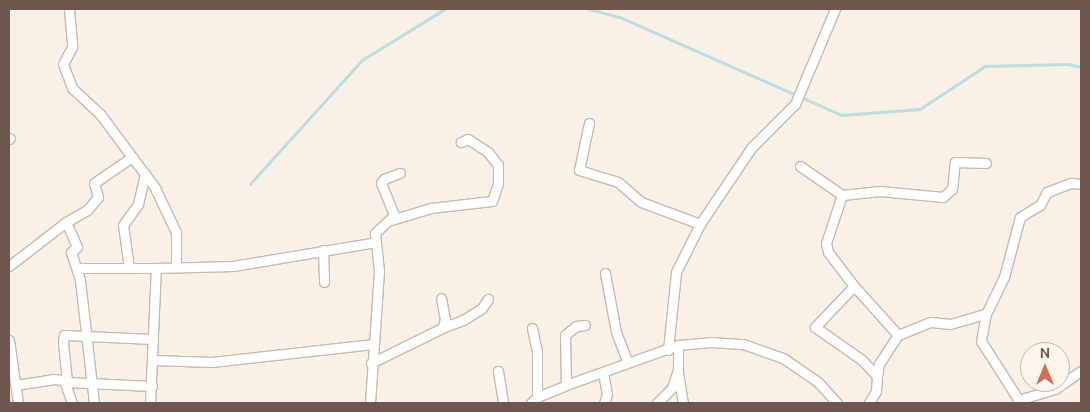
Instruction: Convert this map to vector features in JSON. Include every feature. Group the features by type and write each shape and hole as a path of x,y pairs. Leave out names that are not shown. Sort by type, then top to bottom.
{"street":[{"path":"68,9 72,47 62,64 72,88 100,114 145,174 176,232 176,267"},
{"path":"668,350 676,272 700,224 751,148 794,104 835,9"},
{"path":"589,123 579,170 618,182 641,202 700,224"},
{"path":"370,403 371,363 379,271 376,242 378,227 391,220 431,208 492,201 498,184 498,165 488,152 468,139 461,142"},
{"path":"9,266 66,222 87,210 98,197 94,183 132,157"},
{"path":"800,166 842,195 880,191 943,197 952,189 956,162 986,163"},
{"path":"391,220 394,215 393,207 381,183 384,178 400,173"},
{"path":"129,268 123,225 138,204 145,174"},
{"path":"1081,184 1071,183 1047,192 1040,205 1020,216 1004,277 986,314 981,341 1019,403 1055,389 1081,371"},
{"path":"842,195 826,243 828,252 854,286 898,335"},
{"path":"66,222 77,247 71,252 78,268 84,336 94,403"},
{"path":"78,268 233,266 376,242"},
{"path":"323,250 324,282"},
{"path":"150,403 156,268"},
{"path":"605,273 616,332 628,363"},
{"path":"854,286 815,327 862,360 877,376"},
{"path":"441,298 445,320 442,328"},
{"path":"371,363 442,328 463,320 482,308 488,299"},
{"path":"869,403 876,391 879,364 898,335 931,322 950,324 986,314"},
{"path":"566,385 565,335 576,326 584,325"},
{"path":"532,328 537,351 534,400 566,385 678,345 743,344 783,358 818,382 837,403"},
{"path":"72,403 67,382 64,335 153,339"},
{"path":"9,340 18,403"},
{"path":"153,360 212,362 373,344"},
{"path":"678,345 678,369 683,403"},
{"path":"657,403 672,388 678,369"},
{"path":"498,371 503,403"},
{"path":"603,372 608,394 604,403"},
{"path":"16,385 53,379 91,384 152,386"}],"waterway":[{"path":"250,184 362,60 445,9"},
{"path":"589,9 622,18 842,115 920,109 985,66 1068,64 1081,67"}]}
